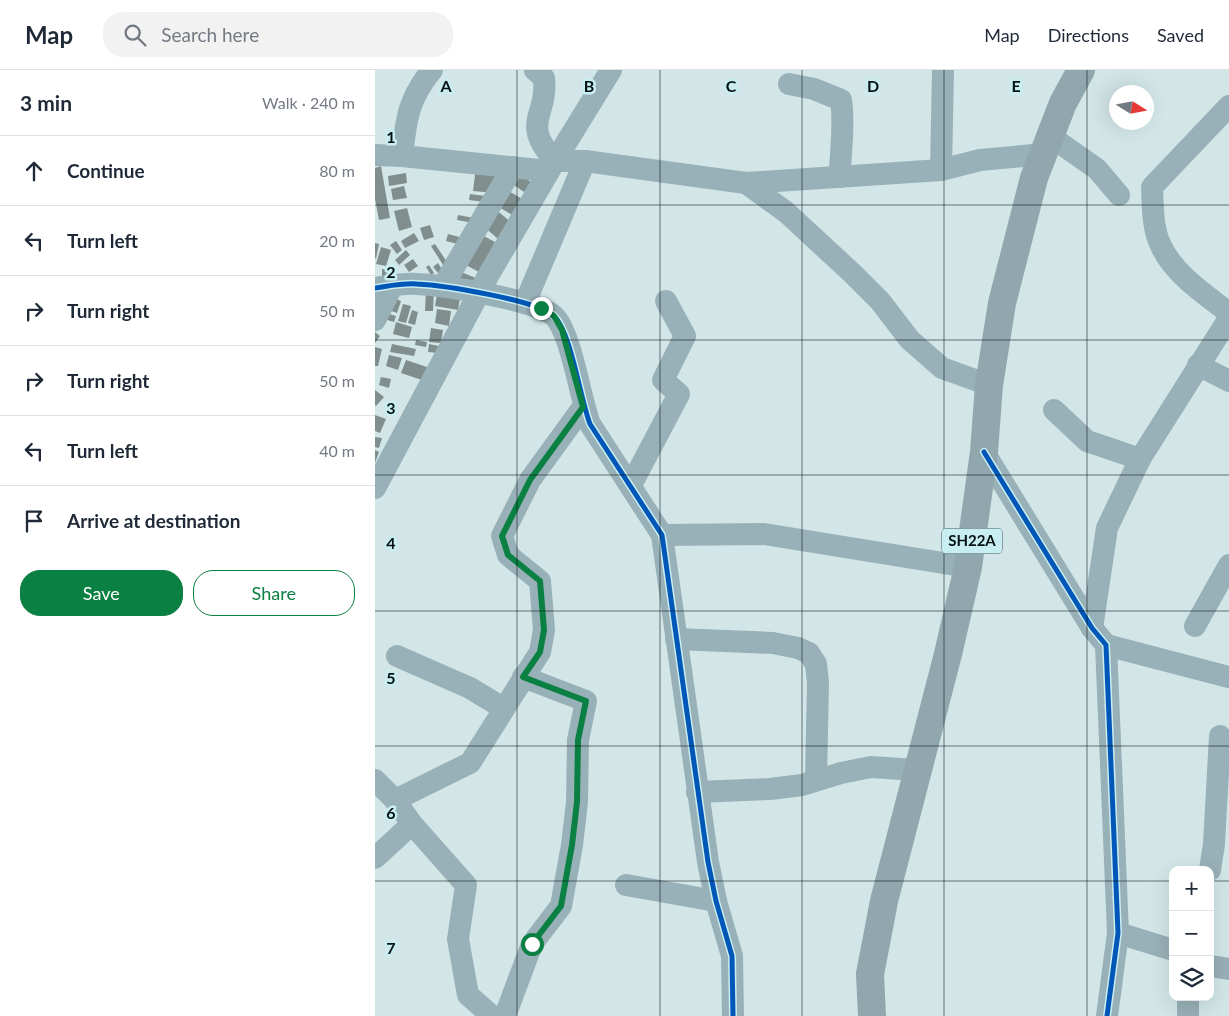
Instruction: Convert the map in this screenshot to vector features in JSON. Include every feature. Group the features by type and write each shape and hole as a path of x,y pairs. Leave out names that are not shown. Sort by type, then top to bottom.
{"main road":[{"name":"SH22A","path":"872,1016 870,974 884,901 948,654 968,567 984,452 989,385 1002,303 1034,178 1063,103 1081,70"}],"street":[{"path":"402,156 407,114 414,96 432,70"},
{"path":"535,70 544,78 545,90 540,104 537,133 540,145 552,166"},
{"path":"377,478 552,166 611,70"},
{"path":"941,170 943,70"},
{"path":"789,84 814,89 841,100 843,116 840,138 840,177"},
{"path":"1229,106 1152,187 1153,215 1161,248 1184,276 1229,313"},
{"path":"375,155 513,167 552,166 585,161 746,184 941,170 1047,145 1097,169 1119,195"},
{"path":"525,303 585,161"},
{"path":"443,286 513,167"},
{"path":"746,184 786,212 852,273 880,301 909,340 942,368 989,385"},
{"path":"375,320 384,286 416,284 443,286 541,308 554,316 562,330 583,407 597,437 631,485 662,535 697,792 716,901 733,956 733,1016"},
{"path":"631,485 679,394 663,380 685,336 666,302"},
{"path":"1092,628 1107,528 1140,459 1229,318"},
{"path":"1198,365 1229,381"},
{"path":"395,800 470,763 540,652 544,630 540,581 508,555 502,536 530,480 583,407"},
{"path":"1054,410 1087,441 1140,459"},
{"path":"984,452 1092,628 1106,645 1229,677"},
{"path":"662,535 764,534 968,567"},
{"path":"1195,626 1229,565"},
{"path":"676,640 773,643 798,648 809,653 816,664 818,684 816,780"},
{"path":"1106,645 1118,933 1107,1016"},
{"path":"397,656 470,688 503,708"},
{"path":"505,1016 532,944 561,906 572,845 577,802 578,740 586,701 523,677"},
{"path":"1211,866 1214,844 1220,736"},
{"path":"697,792 770,789 871,767 917,770"},
{"path":"375,780 395,800 412,824 466,885 458,939 468,995 492,1016"},
{"path":"375,858 412,824"},
{"path":"626,885 716,901"},
{"path":"1118,933 1169,949"},
{"path":"1214,967 1229,970"},
{"path":"1187,1001 1188,1016"}],"building":[{"path":"381,166 390,218 379,220 375,199 375,168"},
{"path":"476,167 498,170 495,193 473,191"},
{"path":"406,173 407,183 389,186 388,176"},
{"path":"521,175 531,182 524,192 514,185"},
{"path":"404,186 407,198 393,200 391,189"},
{"path":"507,190 524,200 514,216 497,206"},
{"path":"470,194 493,197 492,203 469,200"},
{"path":"407,208 412,227 399,231 394,211"},
{"path":"495,209 511,222 498,239 482,225"},
{"path":"458,215 480,219 479,224 457,220"},
{"path":"430,225 434,237 424,240 420,228"},
{"path":"414,233 419,241 405,248 401,241"},
{"path":"478,233 495,242 479,272 462,263"},
{"path":"448,234 463,238 461,245 446,241"},
{"path":"396,241 402,250 397,254 390,245"},
{"path":"375,243 379,244 376,259 375,258"},
{"path":"435,244 449,265 445,268 431,246"},
{"path":"381,247 391,250 386,266 376,264"},
{"path":"406,250 410,255 399,265 395,260"},
{"path":"413,259 418,266 409,272 404,265"},
{"path":"438,263 443,271 439,274 433,267"},
{"path":"429,265 434,273 431,275 426,267"},
{"path":"382,269 393,270 392,281 382,280"},
{"path":"459,271 478,279 473,290 455,282"},
{"path":"426,288 434,289 433,311 425,311"},
{"path":"437,294 460,298 458,310 435,306"},
{"path":"391,297 401,301 397,313 386,309"},
{"path":"403,304 411,306 406,323 398,321"},
{"path":"437,309 451,311 449,326 435,323"},
{"path":"412,310 418,312 415,325 408,323"},
{"path":"383,312 396,316 394,322 381,318"},
{"path":"396,322 412,327 409,338 393,334"},
{"path":"431,328 443,330 441,343 429,342"},
{"path":"375,332 380,336 375,343"},
{"path":"416,340 427,342 426,347 415,345"},
{"path":"392,344 416,349 414,356 390,352"},
{"path":"429,344 439,346 438,353 428,352"},
{"path":"375,347 382,349 378,366 375,366"},
{"path":"389,355 402,358 398,370 386,366"},
{"path":"406,360 427,367 422,380 401,373"},
{"path":"381,377 391,379 389,388 379,385"},
{"path":"375,390 384,397 376,406 375,405"},
{"path":"375,415 386,419 380,433 375,431"},
{"path":"375,437 382,438 379,448 375,447"},
{"path":"375,450 379,452 375,463"}],"cycle path":[{"path":"375,288 401,284 417,284 489,294 545,310 554,316 560,324 570,350 590,424 662,535 708,862 716,901 732,956 733,1016"},
{"path":"984,452 1092,628 1106,645 1118,933 1107,1016"}],"route":[{"path":"532,944 561,906 572,845 577,802 578,740 586,701 523,677 540,652 544,630 540,581 508,555 502,536 530,480 583,407 562,330 554,316 541,308"}]}
